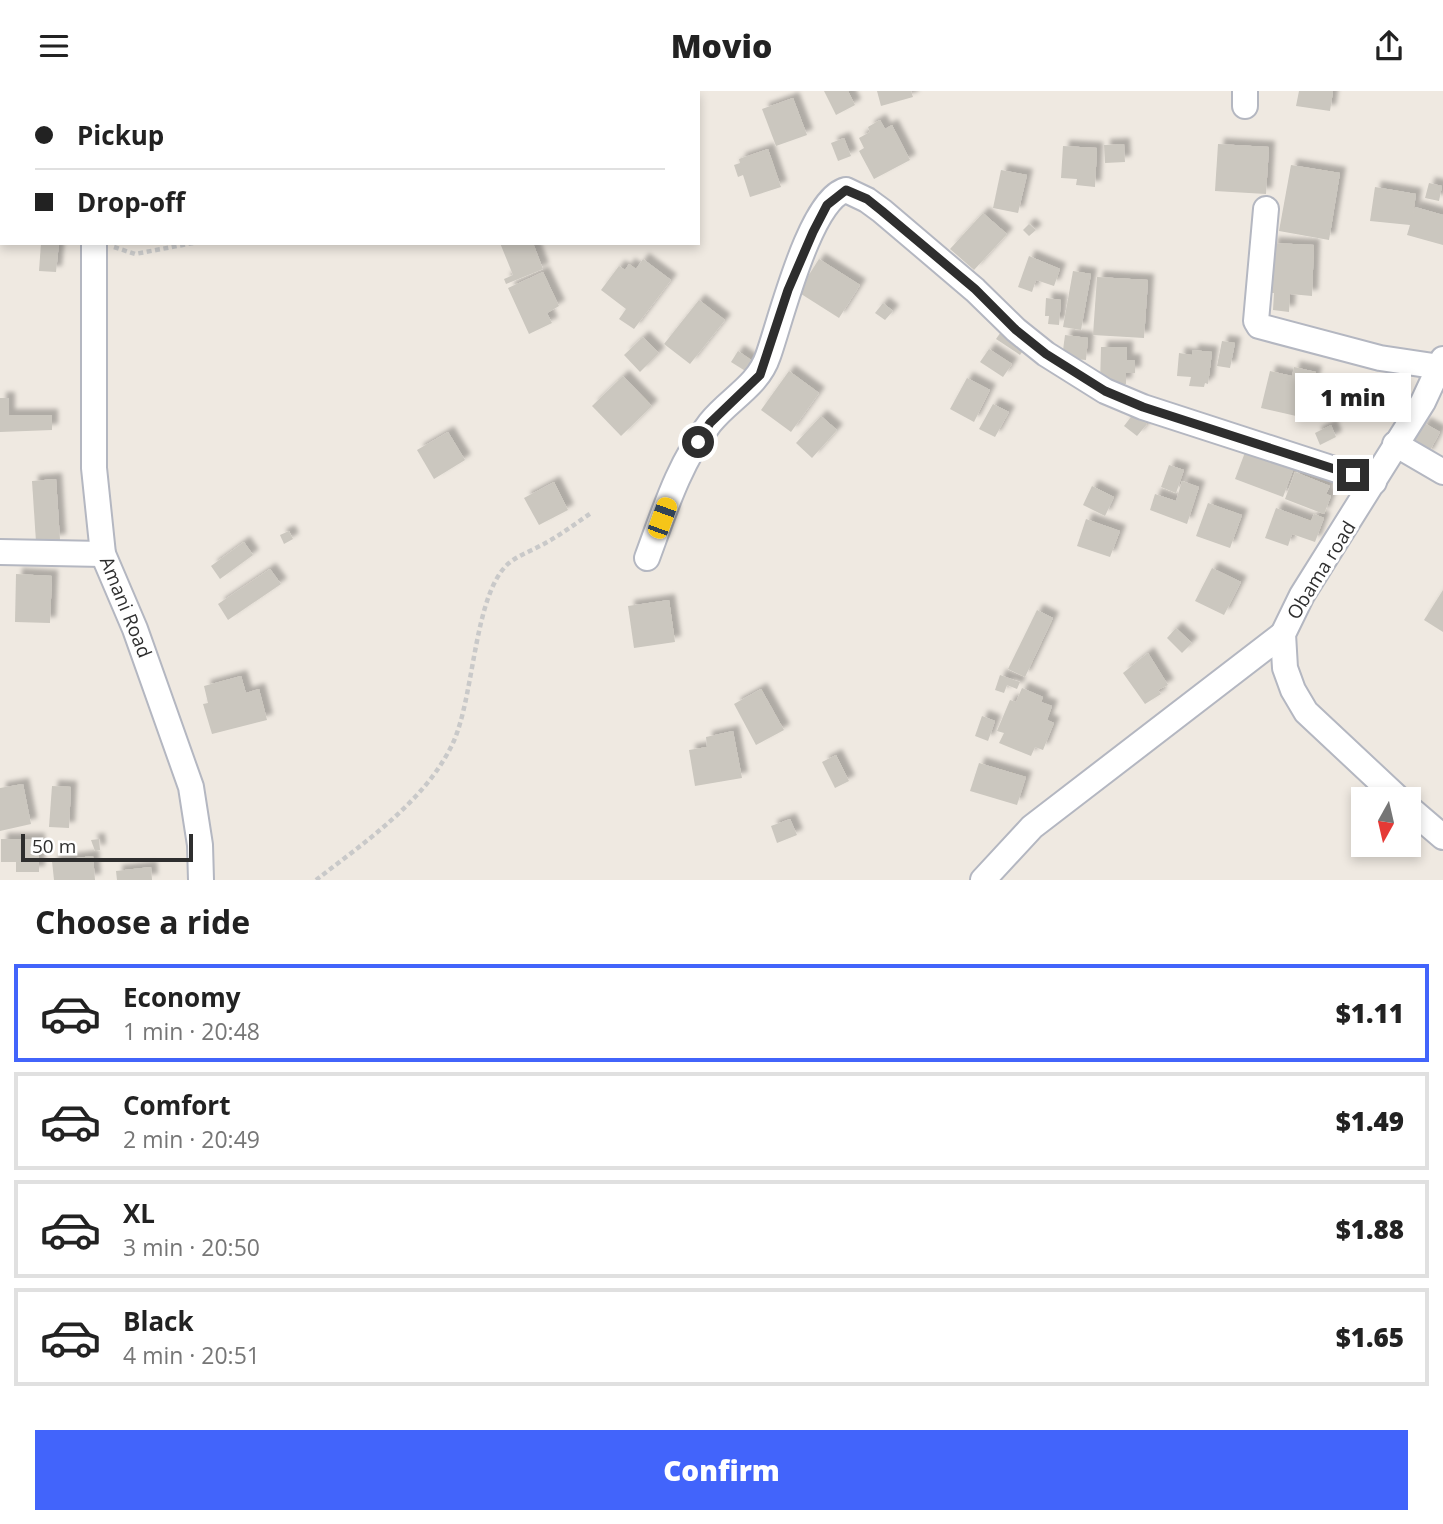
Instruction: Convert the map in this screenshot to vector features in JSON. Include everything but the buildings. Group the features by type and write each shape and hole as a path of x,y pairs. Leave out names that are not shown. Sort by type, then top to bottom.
{"street":[{"path":"647,558 669,497 698,442 710,423 760,375 788,290 813,232 827,205 846,190 867,199 882,211 1046,354 1105,391 1143,407 1374,482"},
{"path":"1266,209 1256,321 1259,326 1380,358 1441,363"},
{"name":"Amani Road","path":"94,245 94,468 103,554 167,714 191,787 200,845 201,880"},
{"name":"Obama road","path":"1386,787 1306,712 1293,691 1285,668 1283,634 1302,595 1423,402 1441,363"},
{"path":"1395,444 1443,472"},
{"path":"0,552 103,554"},
{"path":"983,880 1032,827 1283,634"},
{"path":"1421,818 1443,837"}],"path":[{"path":"109,245 135,254 182,245"},
{"path":"316,880 389,821 414,796 447,753 466,697 487,601 499,575 520,555 543,545 591,513"}],"route":[{"path":"698,442 710,423 760,375 788,290 813,232 827,205 836,195 846,190 867,199 882,211 975,289 1016,330 1046,354 1105,391 1143,407 1353,475"}]}
